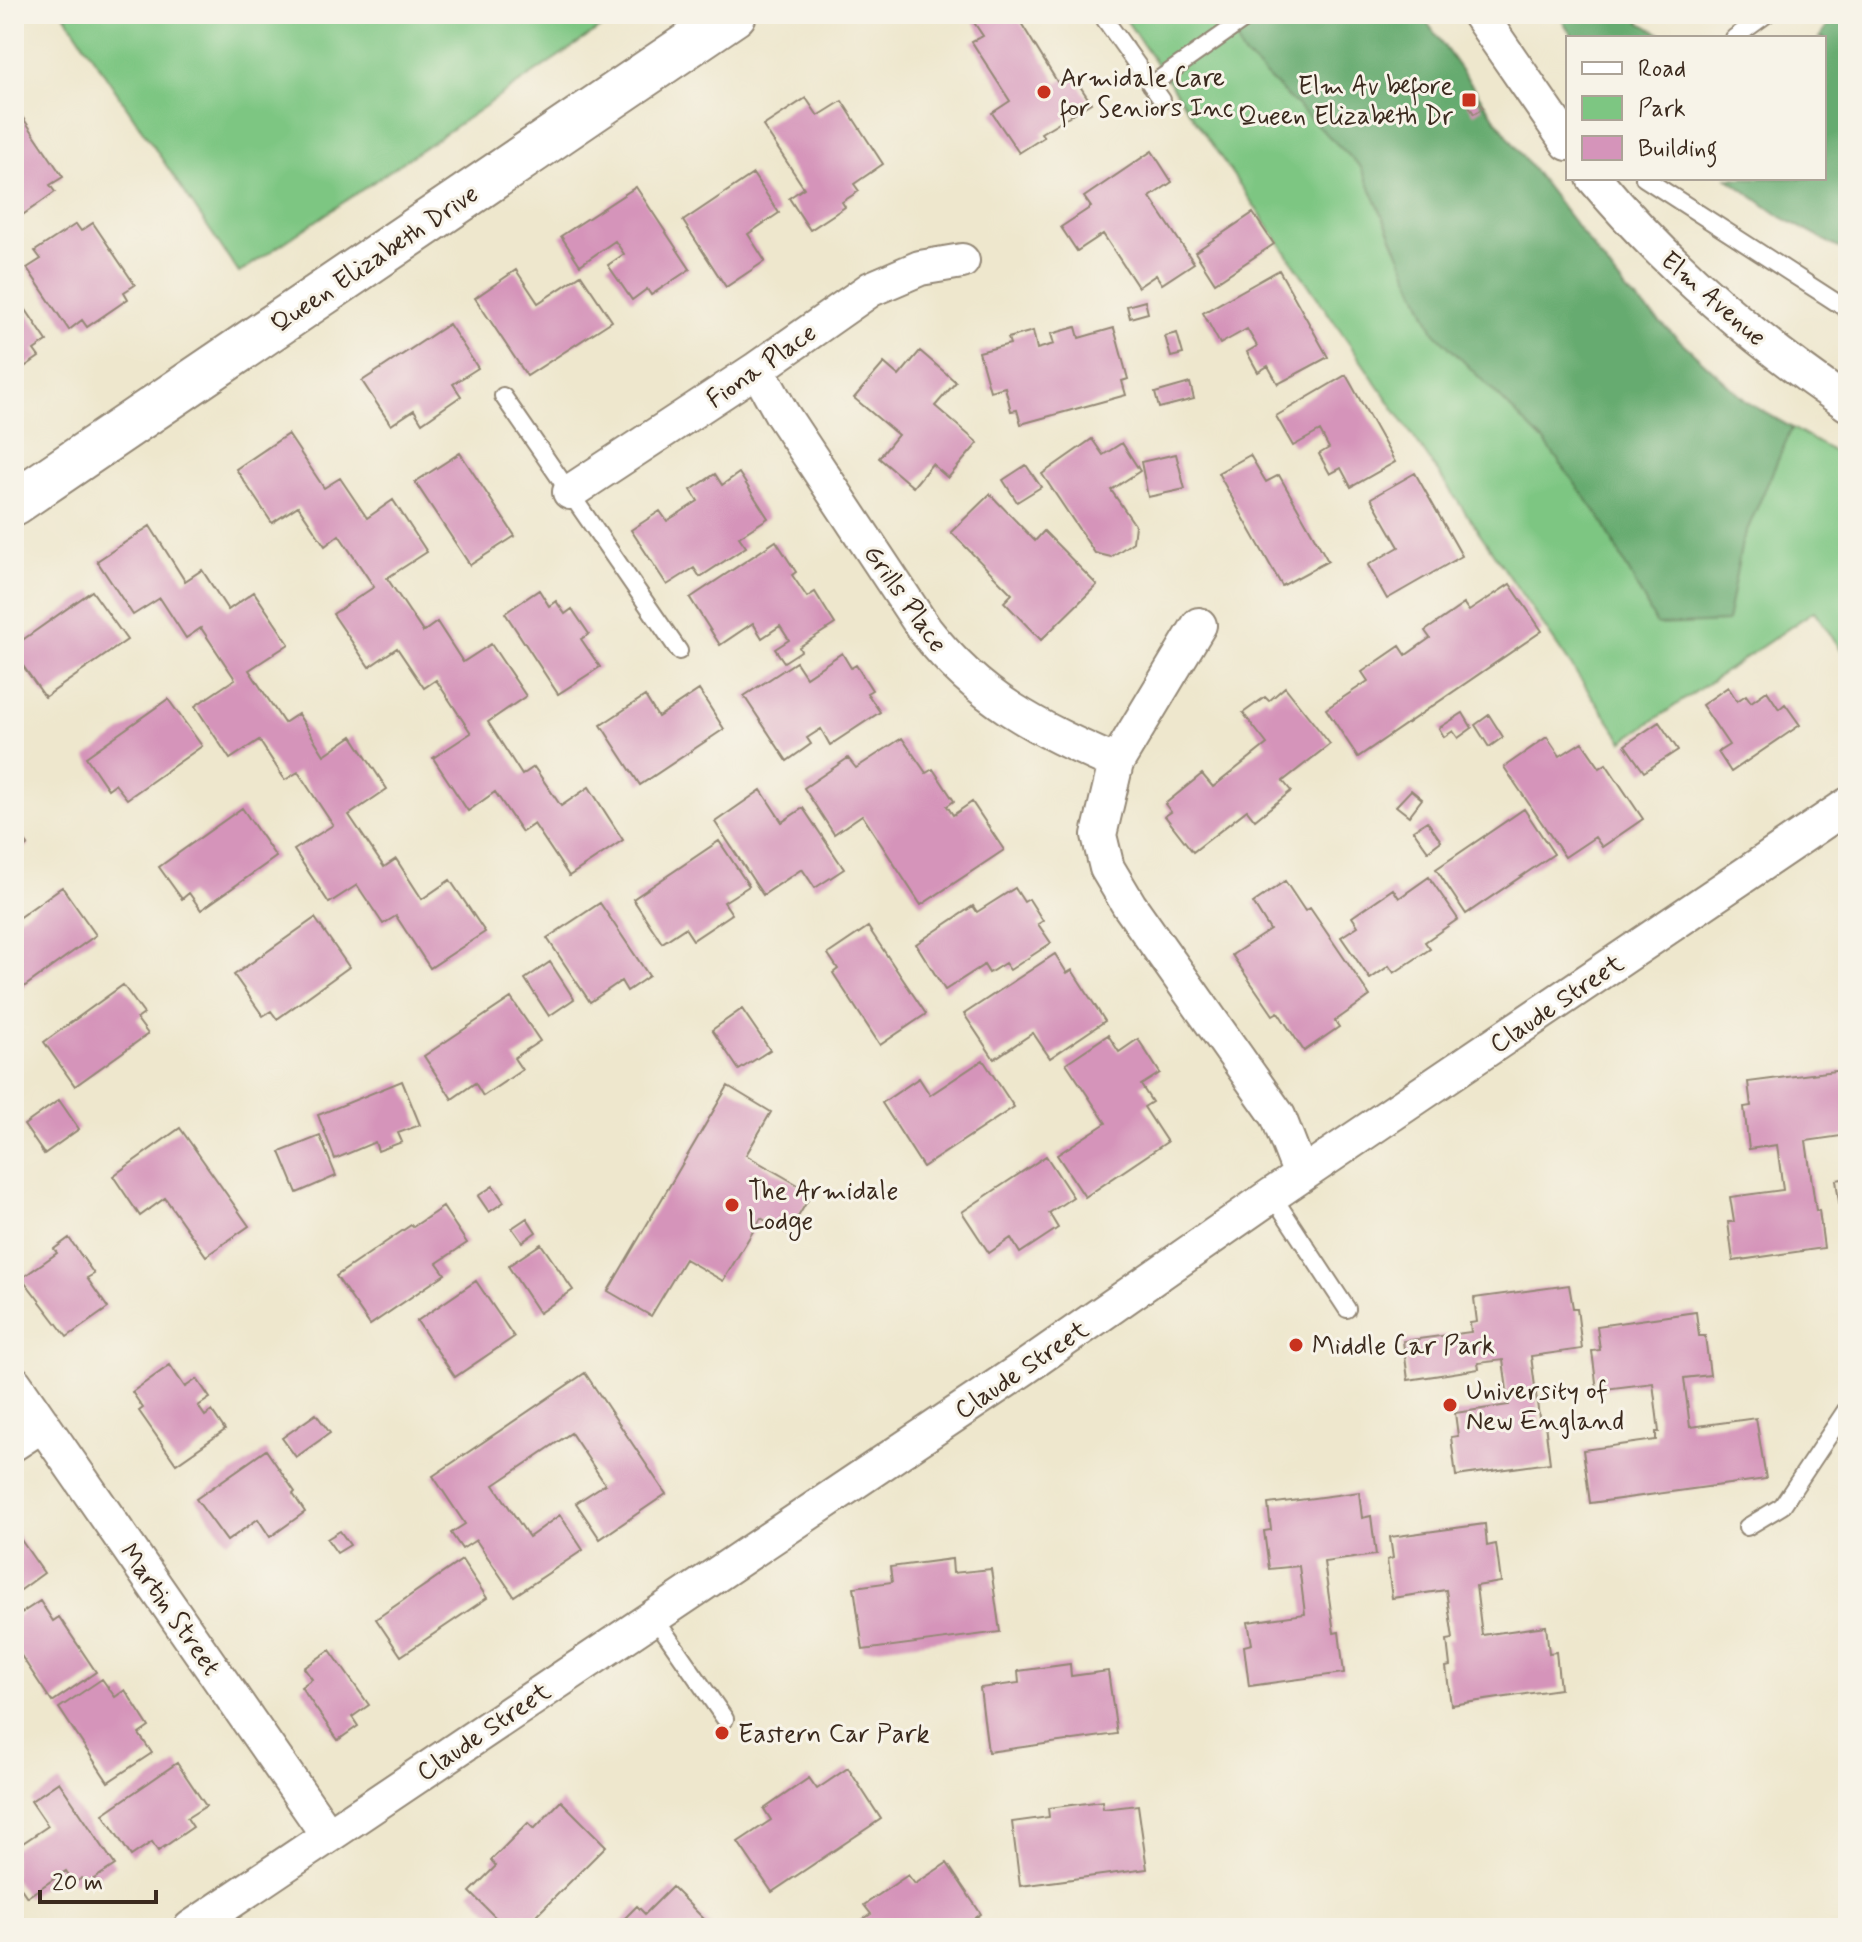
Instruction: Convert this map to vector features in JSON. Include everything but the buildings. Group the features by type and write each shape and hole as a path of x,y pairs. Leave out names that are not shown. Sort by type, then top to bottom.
{"main road":[{"name":"Queen Elizabeth Drive","path":"14,503 734,14"}],"street":[{"path":"1479,14 1566,140"},
{"name":"Elm Avenue","path":"1596,180 1630,221 1688,280 1743,328 1848,404"},
{"name":"Fiona Place","path":"570,492 757,369 871,289 920,268 962,261"},
{"name":"Grills Place","path":"757,369 782,414 925,630 950,662 1020,717 1116,763"},
{"path":"1199,625 1116,763 1099,835 1107,868 1129,905 1278,1116 1301,1175"},
{"name":"Claude Street","path":"191,1928 1024,1368 1301,1175 1848,805"},
{"name":"Martin Street","path":"14,1383 328,1835"},
{"path":"14,1443 43,1424"}],"lane":[{"path":"1101,14 1162,100"},
{"path":"1151,85 1252,14"},
{"path":"1737,36 1767,14"},
{"path":"1647,180 1848,310"},
{"path":"503,396 679,651"},
{"path":"1272,1195 1347,1309"},
{"path":"1747,1527 1782,1506 1848,1407"},
{"path":"654,1617 725,1719"}],"green space":[{"path":"64,14 621,14 239,273"},
{"path":"1122,14 1421,14 1517,149 1628,293 1747,402 1848,460 1848,659 1814,611 1623,741"},
{"path":"1227,14 1421,14 1517,149 1628,293 1747,402 1792,428 1742,542 1727,622 1657,625 1601,519 1546,444 1434,332 1361,167 1242,53"},
{"path":"1558,14 1634,14 1641,23 1664,36 1573,36"},
{"path":"1832,14 1848,14 1848,253 1781,217 1730,180 1826,180 1826,36 1820,36 1832,20"}],"place":[{"name":"Armidale Care for Seniors Inc","path":"1044,92"},
{"name":"Elm Av before Queen Elizabeth Dr","path":"1469,100"},
{"name":"The Armidale Lodge","path":"732,1205"},
{"name":"Middle Car Park","path":"1296,1345"},
{"name":"University of New England","path":"1450,1405"},
{"name":"Eastern Car Park","path":"722,1733"}]}
